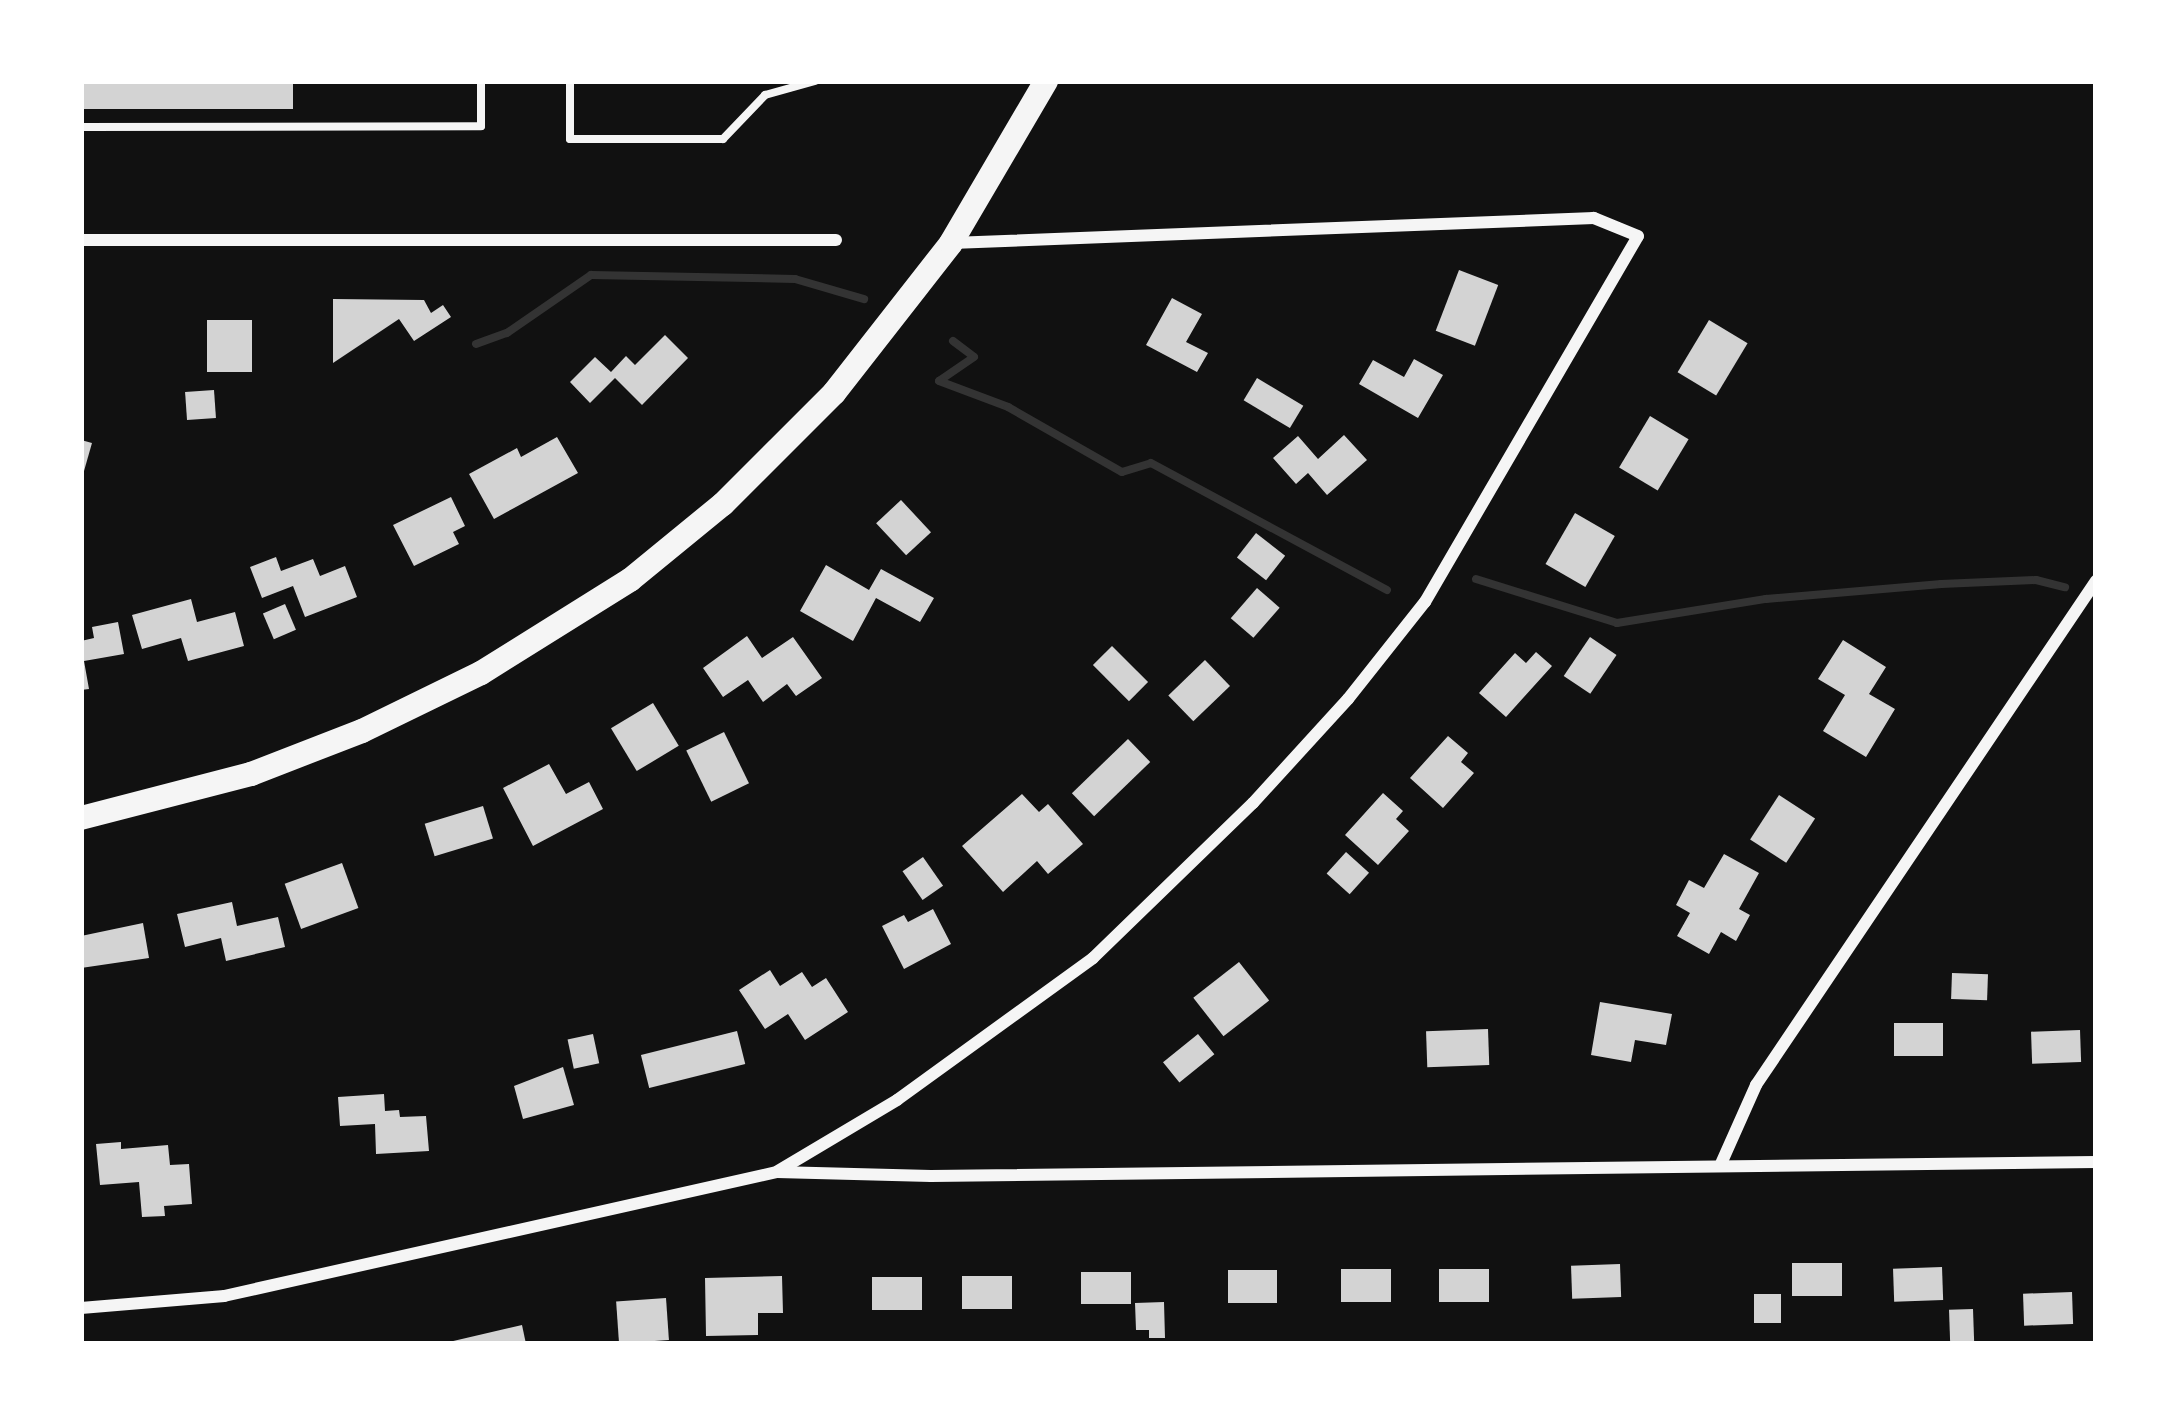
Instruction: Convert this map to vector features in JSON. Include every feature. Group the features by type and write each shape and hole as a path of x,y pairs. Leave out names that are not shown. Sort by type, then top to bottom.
{"main road":[{"path":"81,818 193,791 320,749 425,703 577,616 723,504 818,409 951,243 1046,81"}],"street":[{"path":"777,1172 897,1100 1093,958 1333,716 1425,602 1638,236 1594,218 951,243"},
{"path":"81,240 836,240"},
{"path":"1720,1166 1756,1085 2096,581"},
{"path":"81,1308 224,1296 777,1172 931,1177 2096,1162"}],"lane":[{"path":"81,127 481,126 481,81"},
{"path":"570,81 570,139 723,139 765,95 815,81"}],"building":[{"path":"81,81 293,81 293,109 81,109"},
{"path":"1459,270 1498,285 1475,346 1436,331"},
{"path":"1172,298 1202,314 1186,342 1208,353 1197,372 1146,345"},
{"path":"333,299 424,300 431,313 443,305 451,317 414,341 399,319 333,363"},
{"path":"207,320 252,320 252,372 207,372"},
{"path":"1709,320 1748,343 1716,395 1678,372"},
{"path":"665,335 688,358 642,405 615,378 590,403 570,382 595,357 611,372 626,356 635,365"},
{"path":"1414,359 1443,375 1418,418 1359,384 1373,360 1404,377"},
{"path":"1257,378 1303,406 1290,428 1244,400"},
{"path":"214,390 216,418 187,420 185,392"},
{"path":"1650,416 1689,439 1658,491 1619,467"},
{"path":"1344,435 1367,460 1327,495 1308,473 1296,484 1273,458 1298,436 1318,459"},
{"path":"557,437 578,473 494,519 469,474 517,448 521,457"},
{"path":"81,440 92,443 82,478 81,478"},
{"path":"451,497 465,526 453,532 459,544 414,566 393,525"},
{"path":"901,500 931,532 906,555 876,523"},
{"path":"1575,513 1615,536 1585,587 1546,564"},
{"path":"1256,533 1285,556 1266,580 1237,557"},
{"path":"276,557 281,571 313,559 320,576 345,566 357,597 305,617 293,586 262,598 250,567"},
{"path":"826,565 869,590 881,569 934,598 920,622 876,598 853,641 800,611"},
{"path":"1257,588 1280,608 1253,638 1231,618"},
{"path":"191,599 197,622 235,612 244,646 188,661 181,638 142,649 132,615"},
{"path":"285,604 296,630 274,639 263,613"},
{"path":"118,622 124,654 84,661 89,689 81,690 81,641 94,638 92,627"},
{"path":"747,636 762,658 793,637 822,678 796,696 787,684 763,702 748,680 723,697 703,668"},
{"path":"1590,637 1617,655 1590,694 1564,676"},
{"path":"1843,640 1886,667 1869,694 1895,709 1866,757 1823,731 1845,695 1818,679"},
{"path":"1112,646 1148,682 1129,701 1093,665"},
{"path":"1536,652 1552,666 1506,717 1479,693 1515,653 1526,663"},
{"path":"1205,660 1230,686 1193,721 1168,695"},
{"path":"653,703 679,746 637,771 611,728"},
{"path":"724,732 749,783 711,802 686,750"},
{"path":"1448,736 1468,753 1461,762 1474,773 1443,808 1410,778"},
{"path":"1128,739 1150,762 1094,816 1072,793"},
{"path":"549,764 566,794 589,782 603,809 533,846 503,788"},
{"path":"1383,793 1403,811 1396,819 1409,831 1378,865 1345,835"},
{"path":"1022,794 1039,812 1048,804 1083,844 1048,874 1037,861 1003,892 962,846"},
{"path":"1779,795 1815,818 1786,863 1750,839"},
{"path":"483,806 493,839 435,856 425,824"},
{"path":"1346,852 1369,873 1350,894 1327,874"},
{"path":"1724,854 1759,873 1739,909 1750,915 1736,941 1721,932 1709,954 1677,936 1690,913 1676,905 1689,880 1704,888"},
{"path":"923,857 943,886 923,900 903,871"},
{"path":"342,863 358,908 301,929 285,884"},
{"path":"232,902 237,926 278,917 285,947 226,961 221,938 185,947 177,914"},
{"path":"933,909 951,944 904,969 882,926 904,915 908,922"},
{"path":"143,923 149,958 81,968 81,936"},
{"path":"1239,962 1269,1001 1223,1036 1193,998"},
{"path":"770,970 780,986 802,972 812,987 826,978 848,1012 805,1040 788,1014 765,1029 739,990"},
{"path":"1952,973 1988,974 1987,1000 1951,999"},
{"path":"1600,1002 1672,1014 1666,1045 1635,1040 1631,1062 1591,1055"},
{"path":"1894,1023 1943,1023 1943,1056 1894,1056"},
{"path":"1488,1029 1489,1065 1427,1067 1426,1031"},
{"path":"2080,1030 2081,1062 2032,1064 2031,1032"},
{"path":"737,1031 745,1064 649,1088 641,1055"},
{"path":"593,1034 599,1063 574,1069 568,1039"},
{"path":"1198,1034 1214,1054 1179,1083 1163,1062"},
{"path":"563,1067 574,1105 523,1119 514,1086"},
{"path":"384,1094 385,1111 399,1110 400,1117 426,1116 429,1151 376,1154 375,1124 340,1126 338,1097"},
{"path":"121,1142 121,1149 168,1145 170,1165 189,1164 192,1204 164,1206 165,1216 142,1217 139,1182 100,1185 96,1144"},
{"path":"1792,1263 1842,1263 1842,1296 1792,1296"},
{"path":"1620,1264 1621,1297 1572,1299 1571,1266"},
{"path":"1942,1267 1943,1300 1894,1302 1893,1269"},
{"path":"1341,1269 1391,1269 1391,1302 1341,1302"},
{"path":"1439,1269 1489,1269 1489,1302 1439,1302"},
{"path":"1228,1270 1277,1270 1277,1303 1228,1303"},
{"path":"1081,1272 1131,1272 1131,1304 1081,1304"},
{"path":"782,1276 783,1313 758,1313 758,1335 706,1336 705,1278"},
{"path":"962,1276 1012,1276 1012,1309 962,1309"},
{"path":"872,1277 922,1277 922,1310 872,1310"},
{"path":"2072,1292 2073,1324 2024,1326 2023,1294"},
{"path":"1754,1294 1781,1294 1781,1323 1754,1323"},
{"path":"666,1298 669,1340 619,1343 616,1301"},
{"path":"1164,1302 1165,1338 1149,1338 1149,1330 1136,1330 1135,1303"},
{"path":"1973,1309 1974,1341 1950,1342 1949,1310"},
{"path":"522,1325 526,1344 449,1344 449,1342"}],"waterway":[{"path":"476,344 507,333 591,275 795,279 864,299"},
{"path":"953,341 974,357 939,381 1008,407 1122,472 1151,463 1387,590"},
{"path":"1476,579 1617,623 1766,599 1941,584 2036,580 2065,587"}]}
